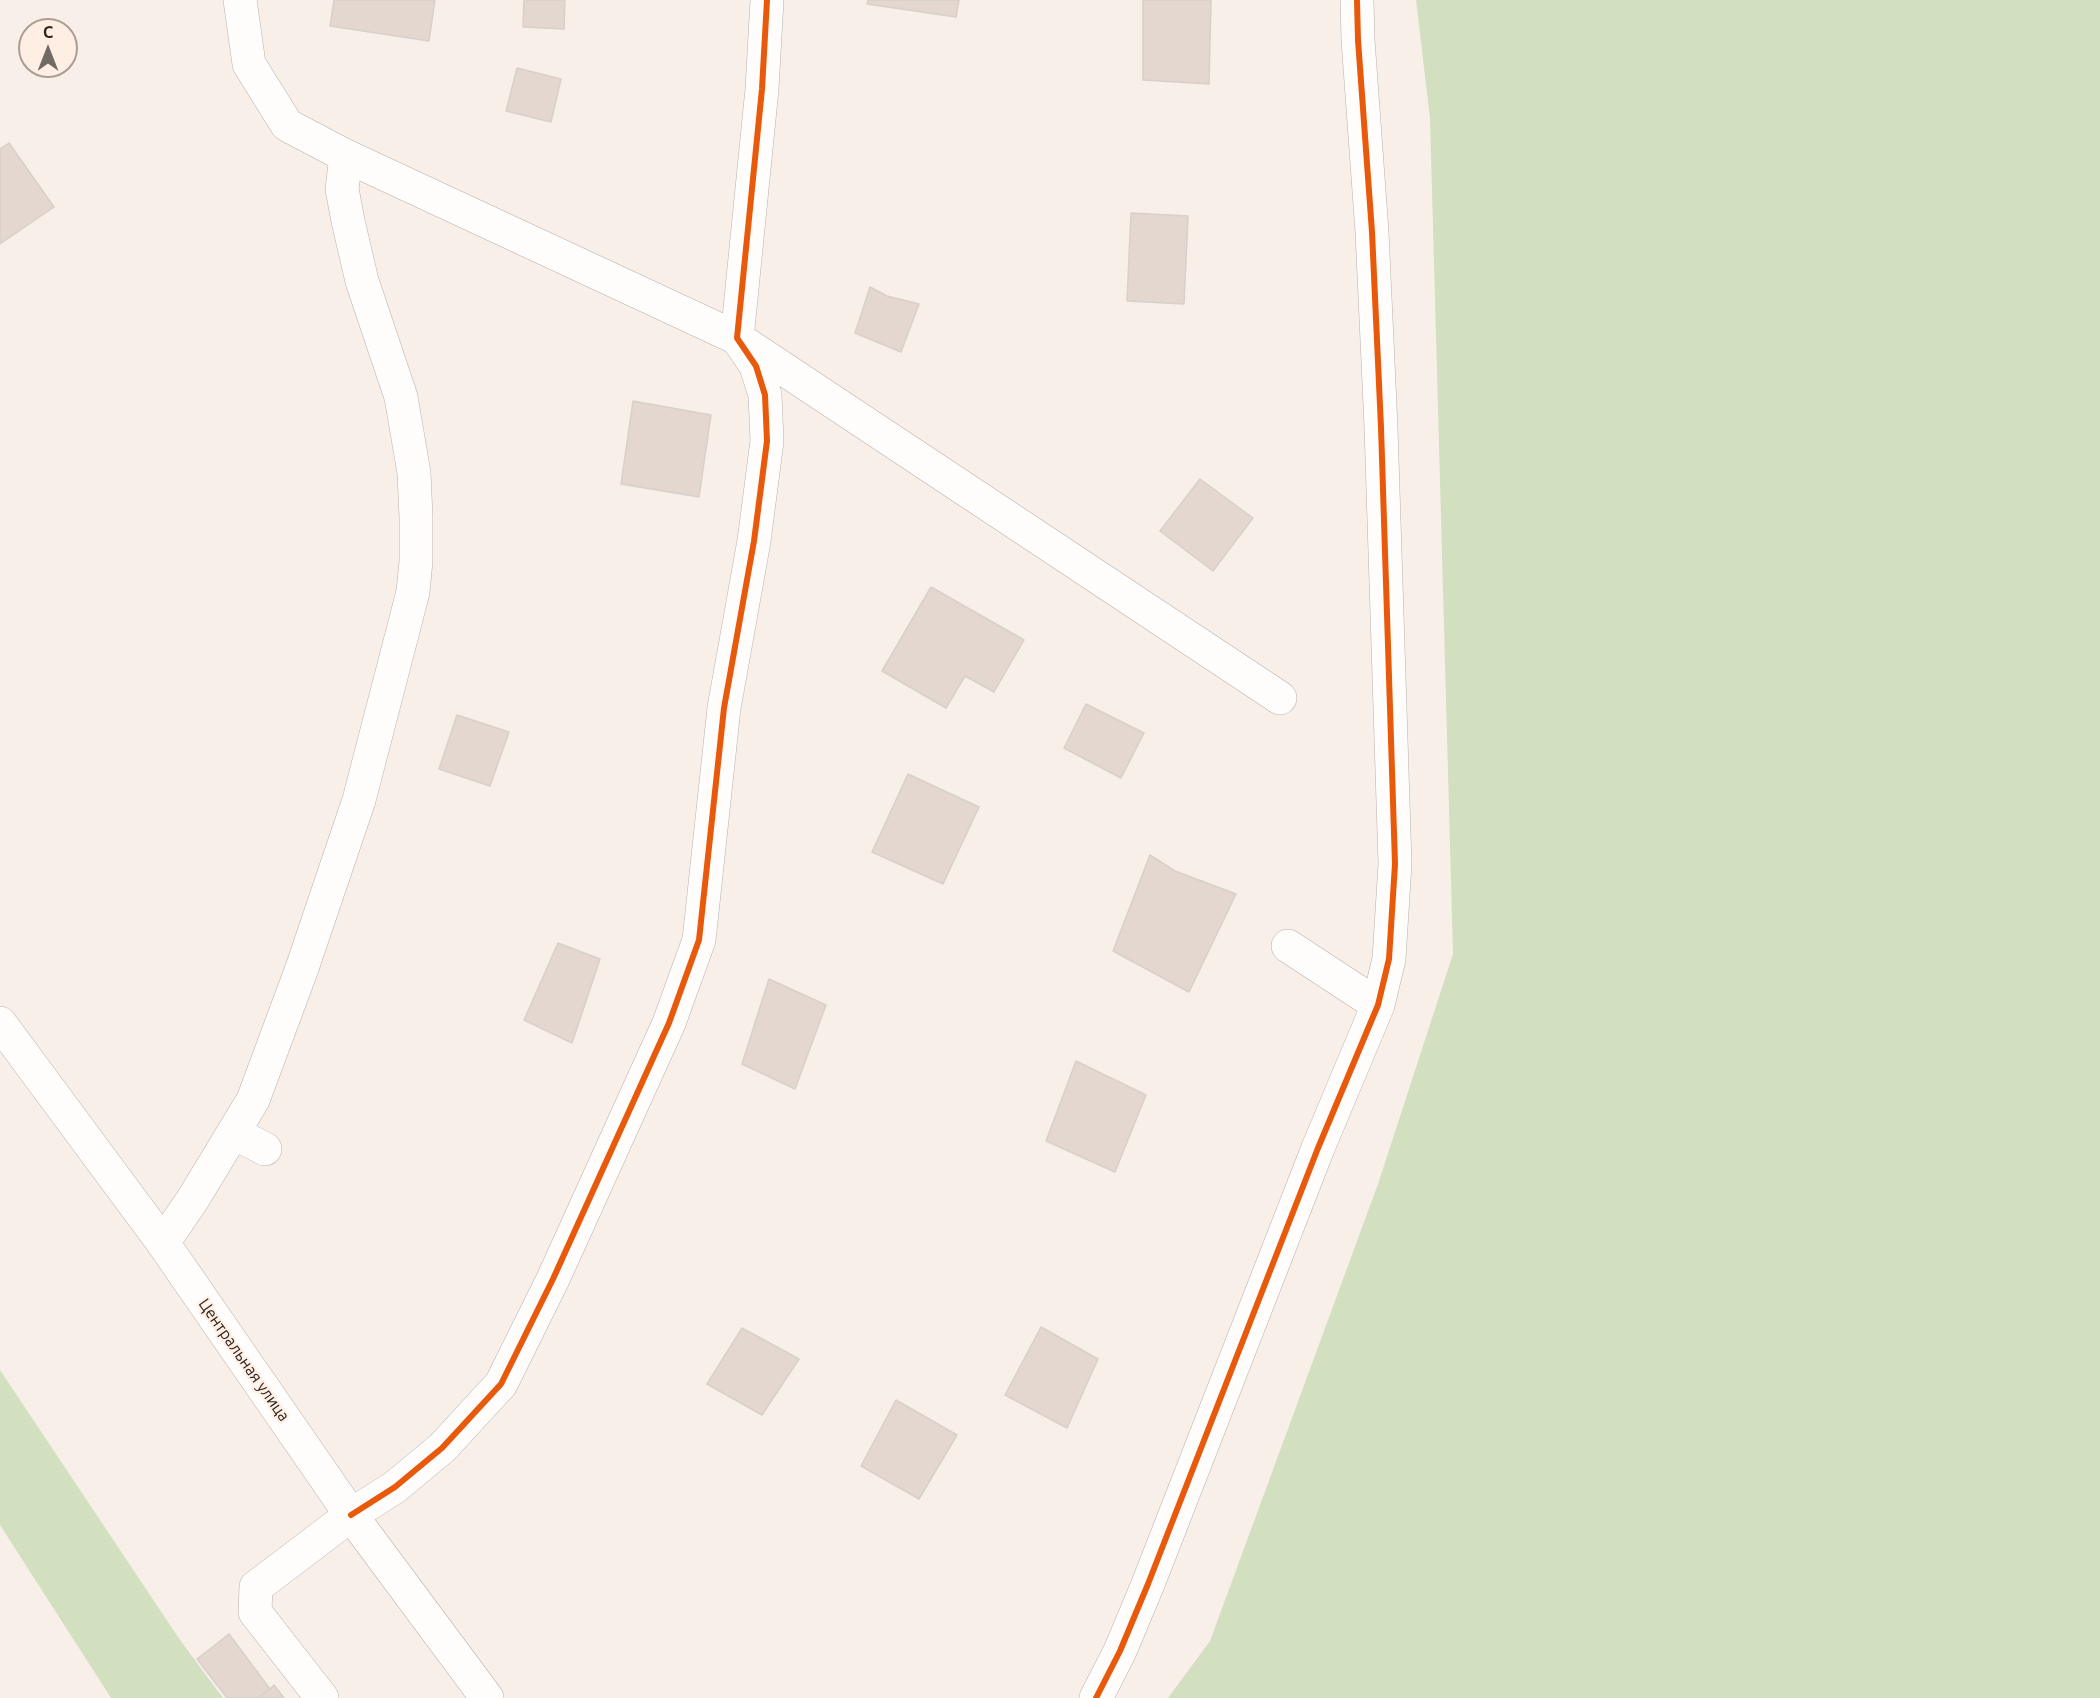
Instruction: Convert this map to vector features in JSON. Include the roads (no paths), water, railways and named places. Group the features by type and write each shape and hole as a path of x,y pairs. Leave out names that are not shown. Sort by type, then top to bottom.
{"street":[{"path":"240,0 249,64 287,125 346,156 737,338 1280,698"},
{"path":"322,1698 255,1612 256,1587 351,1515 395,1487 442,1449 501,1384 553,1279 664,1034 699,940 724,708 754,541 767,441 765,395 756,366 737,338 762,89 767,0"},
{"path":"1096,1698 1120,1651 1148,1584 1318,1148 1378,1005 1389,959 1395,864 1381,427 1372,232 1357,0"},
{"path":"163,1244 253,1100 332,885 359,800 413,592 416,517 414,473 401,397 362,281 348,221 342,189 346,156"},
{"path":"1288,946 1378,1005"},
{"name":"Центральная улица","path":"0,1023 163,1244 351,1515 487,1698"},
{"path":"234,1133 265,1149"}]}
